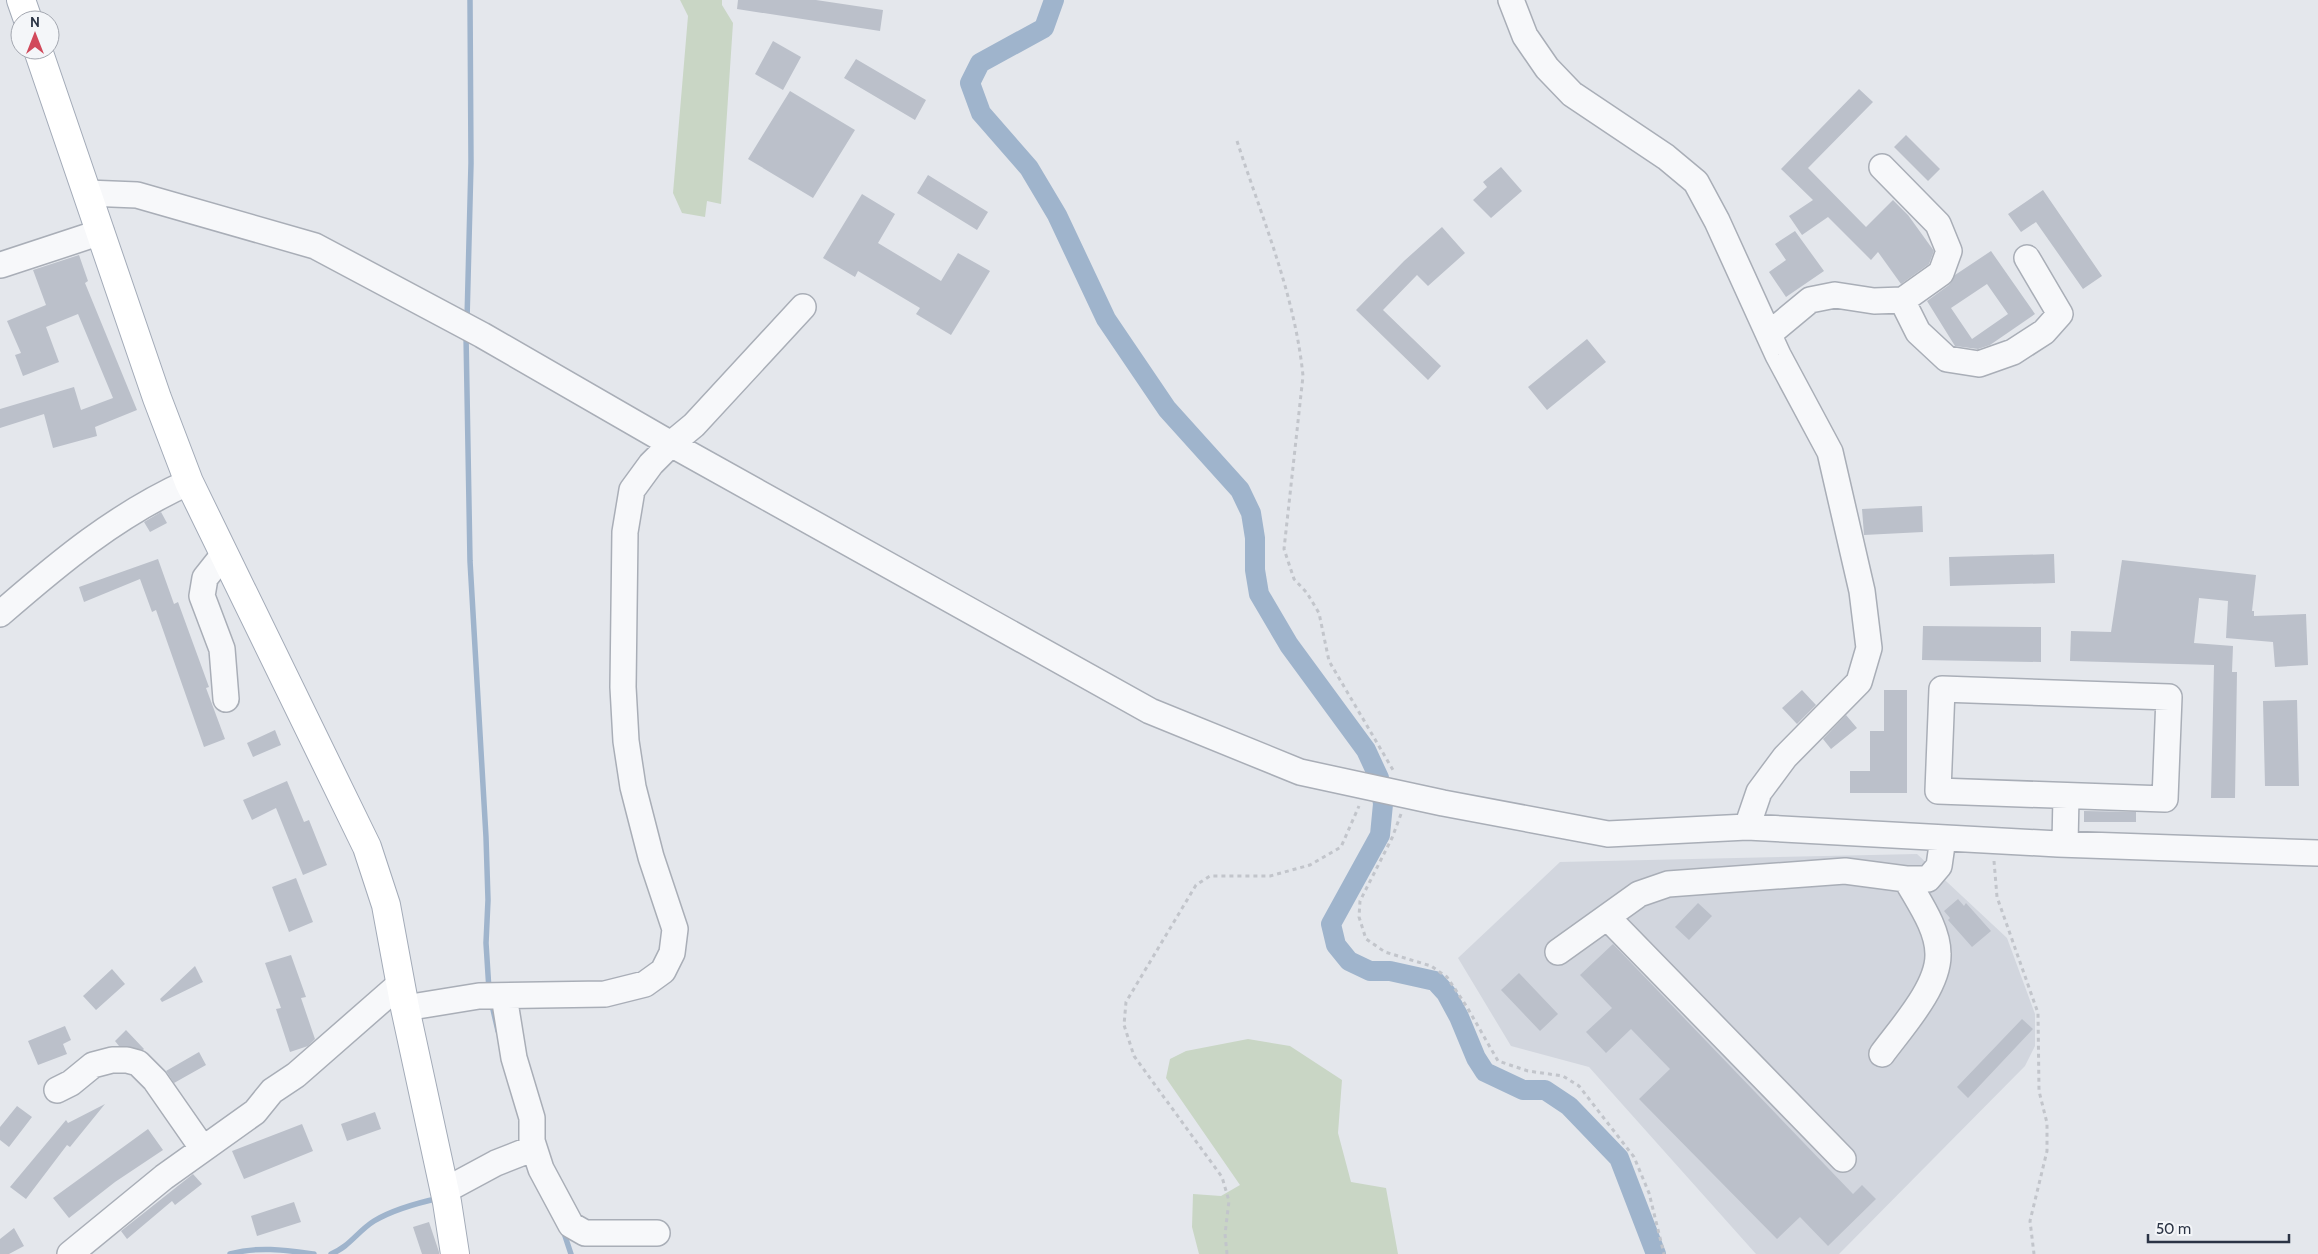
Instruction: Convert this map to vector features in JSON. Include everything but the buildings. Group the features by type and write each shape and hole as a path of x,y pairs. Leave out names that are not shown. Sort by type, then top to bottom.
{"main road":[{"path":"41,60 157,398 189,482 367,847 386,905 445,1195 455,1254"}],"street":[{"path":"1511,0 1526,36 1547,68 1572,94 1666,157 1696,182 1717,221 1769,334 1830,452 1862,591 1869,648 1859,682 1785,756 1759,792 1747,827"},
{"path":"1769,334 1810,300 1835,295 1874,301 1902,300 1941,273 1949,251 1938,224 1882,167"},
{"path":"88,193 137,195 315,246 482,335 670,444 1150,711 1300,772 1608,834 1747,827 1992,841 2318,853"},
{"path":"1,266 101,232"},
{"path":"1902,300 1918,332 1947,359 1979,364 2012,352 2044,332 2060,314 2028,258"},
{"path":"70,1254 164,1176 256,1112 272,1091 404,1000 605,994 645,984 663,971 672,953 676,929 651,857 633,787 626,741 623,687 625,532 632,490 651,464 670,444 694,425 803,307"},
{"path":"0,614 106,528 153,498 189,482"},
{"path":"224,554 205,578 202,596 222,649 226,699"},
{"path":"1942,689 2169,697 2165,799 2066,796 1938,791 1942,689"},
{"path":"2065,844 2066,796"},
{"path":"1558,952 1639,894 1668,884 1845,872 1906,879 1928,879 1939,866 1943,838"},
{"path":"1882,1054 1920,1002 1935,973 1938,953 1930,921 1906,879"},
{"path":"1607,917 1843,1159"},
{"path":"491,996 514,1058 532,1118 534,1148 541,1169 571,1225 584,1232 656,1233"},
{"path":"57,1090 71,1083 93,1065 112,1060 127,1060 138,1064 155,1080 203,1149"},
{"path":"445,1195 496,1163 534,1148"}],"path":[{"path":"1237,141 1292,310 1300,348 1303,376 1284,549 1287,564 1294,579 1307,592 1319,613 1329,661 1388,791 1392,838 1360,901 1359,917 1366,939 1385,952 1430,966 1448,977 1498,1061 1528,1071 1563,1076 1579,1086 1614,1128 1634,1157 1649,1193 1664,1254"},
{"path":"1227,1254 1225,1234 1229,1201 1222,1176 1134,1056 1124,1025 1126,1002 1196,885 1210,876 1270,876 1310,865 1341,847 1388,791"},
{"path":"1992,841 1997,897 2038,1013 2039,1091 2047,1123 2047,1151 2030,1221 2034,1254"}],"shaded area":[{"path":"1917,854 2007,938 2035,1014 2035,1046 2025,1066 1839,1254 1756,1254 1589,1067 1511,1046 1458,958 1560,862"}],"green space":[{"path":"680,0 722,0 722,5 733,23 721,204 707,201 705,217 682,213 673,193 688,16"},
{"path":"1248,1039 1290,1046 1342,1080 1338,1133 1351,1182 1386,1188 1398,1254 1199,1254 1192,1227 1193,1194 1221,1196 1240,1185 1166,1078 1170,1059 1186,1051"}],"waterway":[{"path":"467,320 471,163 470,0"},
{"path":"1054,0 1044,28 980,63 970,83 981,113 1029,168 1057,215 1106,319 1167,409 1240,490 1251,513 1255,538 1255,570 1259,594 1289,645 1366,750 1379,778 1383,804 1380,835 1331,924 1336,945 1349,961 1370,971 1390,971 1435,981 1446,993 1459,1017 1476,1058 1485,1072 1523,1090 1545,1090 1569,1106 1619,1158 1656,1254"},
{"path":"466,335 470,561 486,837 488,900 486,943 489,990"},
{"path":"491,1001 498,1031"},
{"path":"331,1254 343,1247 374,1221 406,1207 440,1198"},
{"path":"563,1230 571,1254"},
{"path":"230,1254 262,1249 314,1254"}]}
